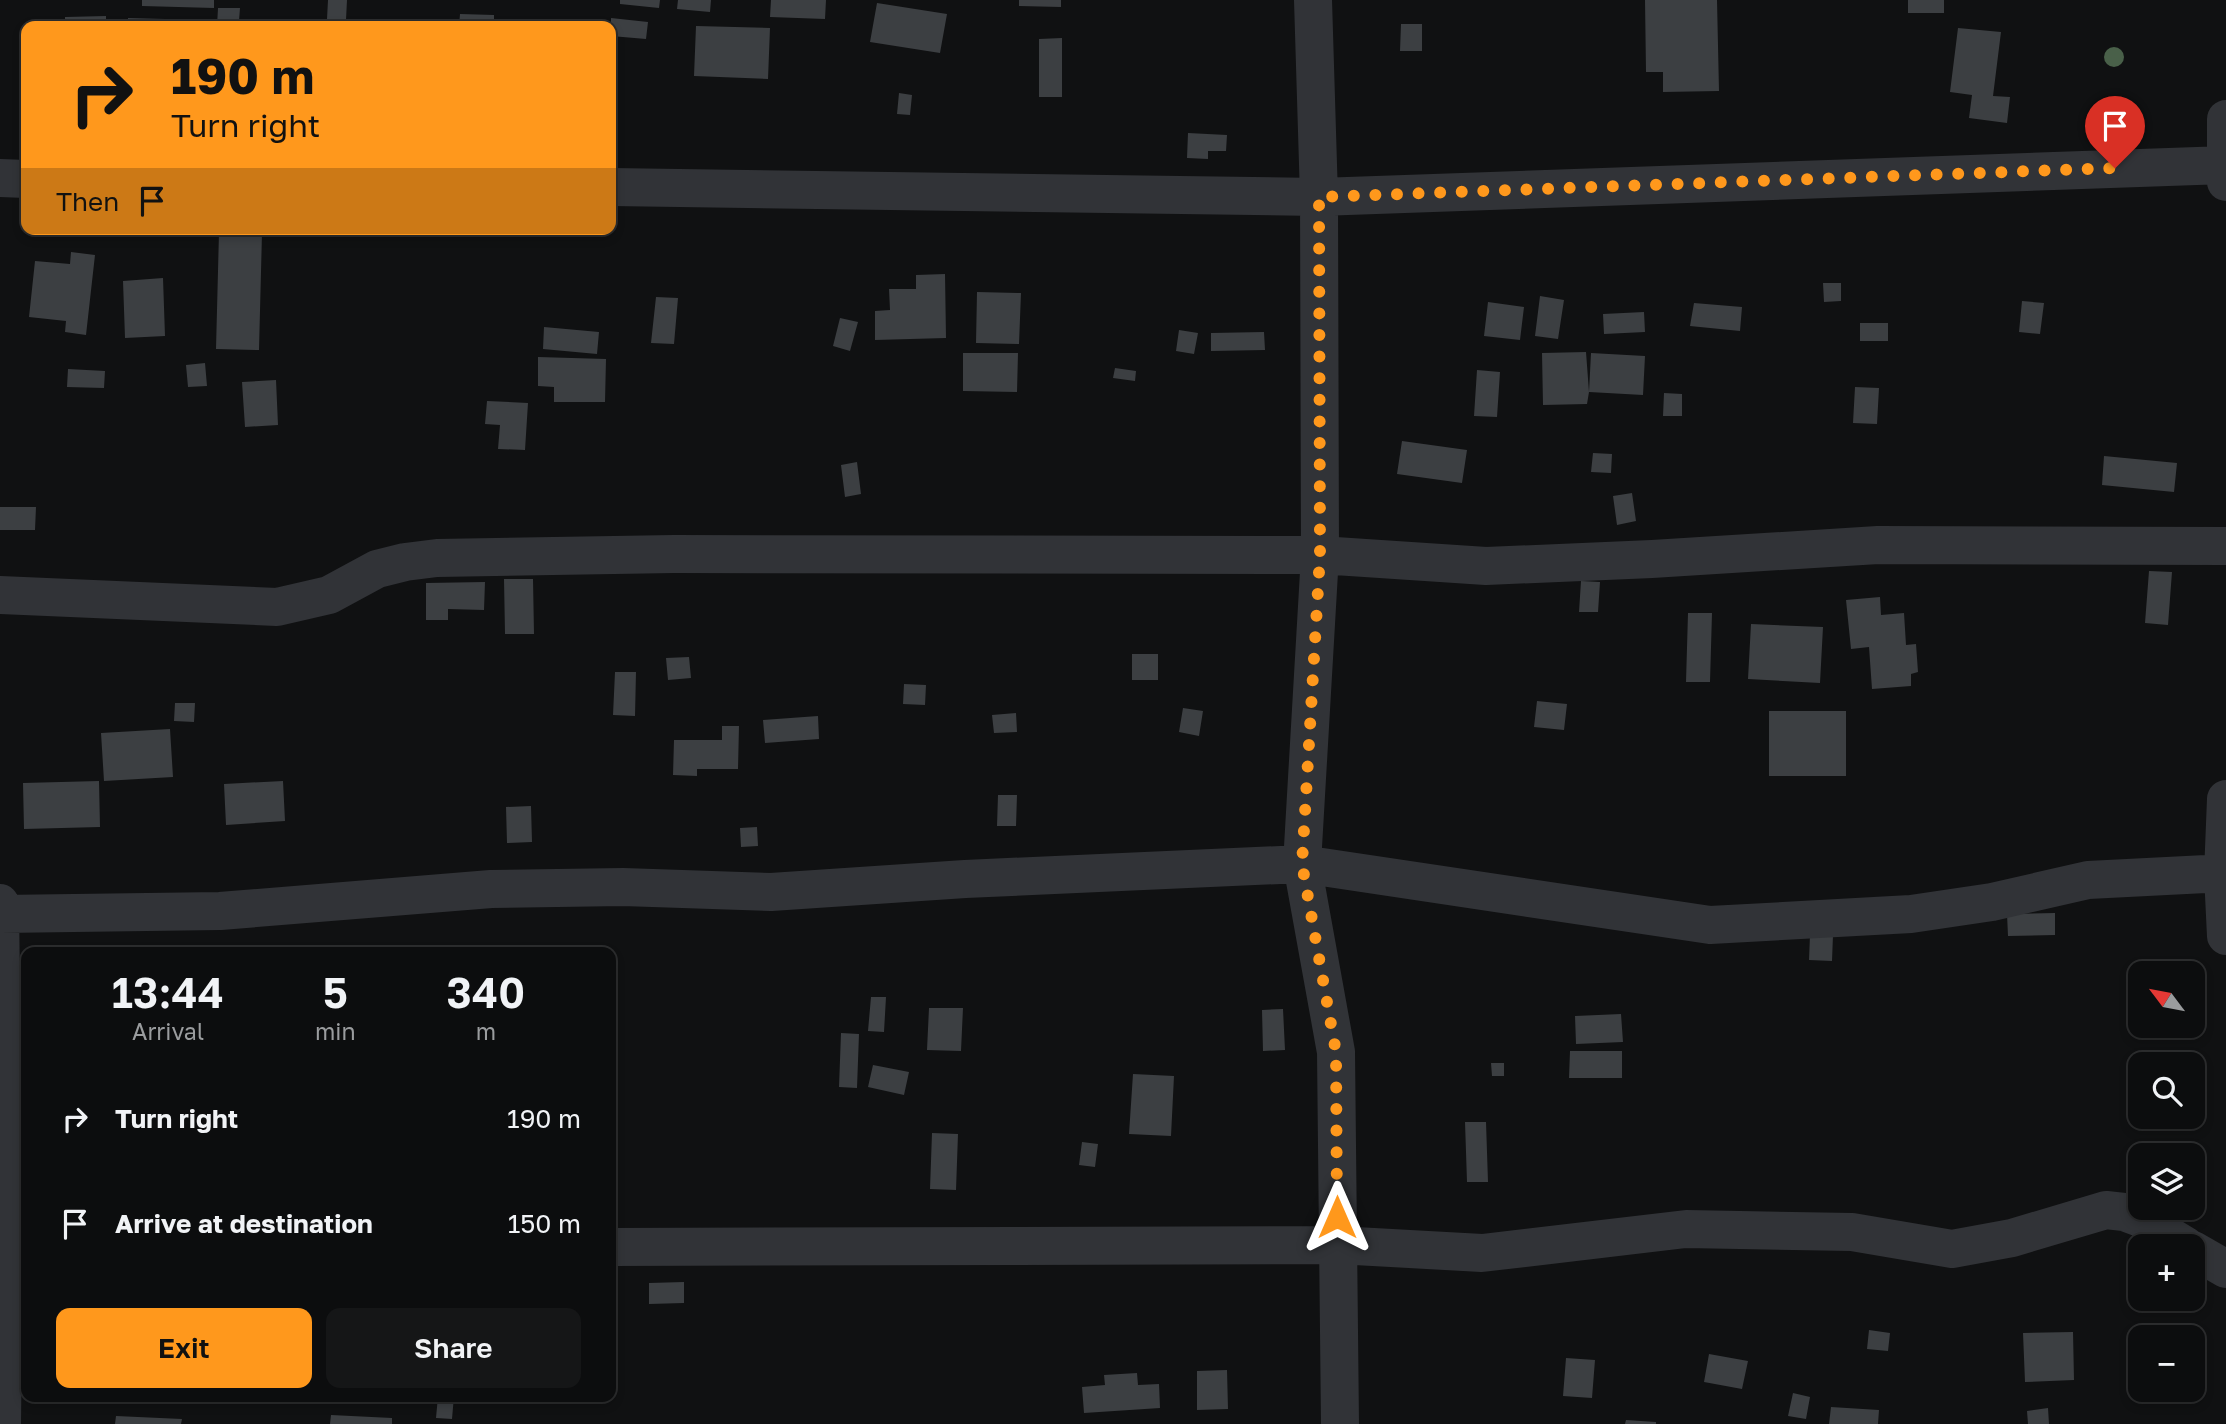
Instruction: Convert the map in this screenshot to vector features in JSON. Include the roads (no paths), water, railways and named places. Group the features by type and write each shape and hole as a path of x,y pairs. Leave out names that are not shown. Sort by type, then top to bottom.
{"street":[{"path":"1313,0 1319,197 1320,555 1302,864 1336,1052 1340,1424"},
{"path":"616,187 1319,197 2225,170 2226,119"},
{"path":"0,178 21,178"},
{"path":"0,595 276,607 329,595 377,569 437,558 674,554 1320,555 1486,566 1878,545 2226,546"},
{"path":"2226,800 2226,936"},
{"path":"2,1424 15,1246 1,1014 1,908 220,911 491,889 623,887 771,892 964,879 1302,864 1710,925 1911,914 1992,902 2088,880 2225,874"},
{"path":"616,1247 1337,1245 1482,1253 1686,1229 1852,1232 1951,1249 2012,1238 2106,1210 2124,1212 2166,1234"},
{"path":"2205,1257 2226,1269"}]}
